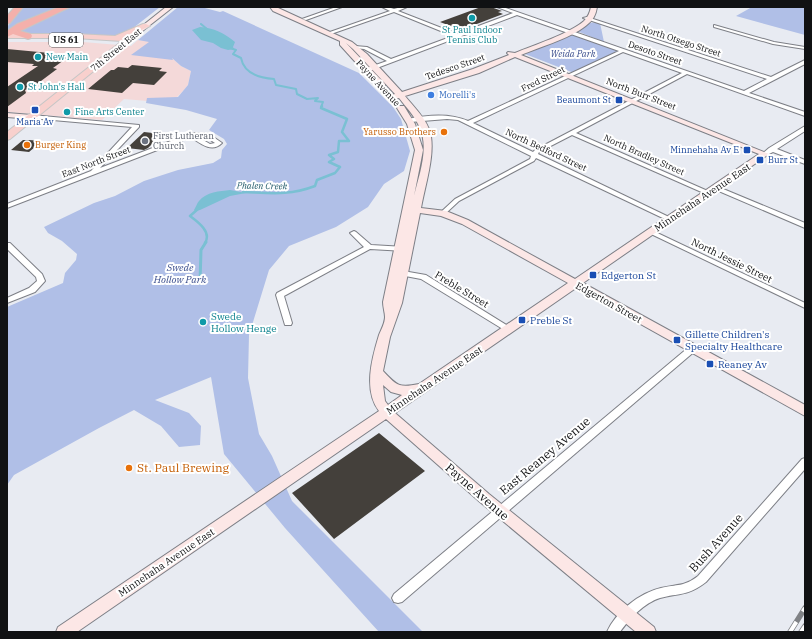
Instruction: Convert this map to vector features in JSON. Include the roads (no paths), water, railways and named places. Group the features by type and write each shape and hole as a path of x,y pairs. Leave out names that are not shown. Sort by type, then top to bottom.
{"highway":[{"path":"9,15 16,7"},
{"path":"9,15 19,7"},
{"path":"7,35 20,26 66,7"},
{"path":"20,26 15,30 15,32 28,36"}],"main road":[{"path":"110,38 124,35 149,24"},
{"name":"US 61","path":"7,35 110,38 127,41"},
{"name":"US 61","path":"7,40 127,41"},
{"name":"7th Street East","path":"7,137 127,41"}],"street":[{"name":"7th Street East","path":"127,41 170,7"},
{"name":"Payne Avenue","path":"273,7 329,30 329,33"},
{"name":"Payne Avenue","path":"273,7 275,10 329,33 343,41 357,47 365,48 392,61"},
{"path":"304,19 340,7"},
{"path":"384,7 458,36"},
{"path":"329,33 405,7"},
{"name":"Desoto Street","path":"499,7 805,114"},
{"path":"586,20 588,7"},
{"path":"586,20 594,13 594,7"},
{"path":"365,69 392,61 518,13"},
{"name":"Tedesco Street","path":"396,95 476,71 512,54 569,31 586,20"},
{"name":"North Otsego Street","path":"586,20 772,79"},
{"path":"716,26 773,43 805,48"},
{"name":"Payne Avenue","path":"343,41 342,44 365,69 396,95 420,119 425,129 429,146 388,302 390,315"},
{"name":"Payne Avenue","path":"357,47 375,67 396,95 410,120 419,150 412,209"},
{"name":"Fred Street","path":"469,124 624,50"},
{"name":"North Burr Street","path":"512,54 631,101 768,152 805,162"},
{"path":"744,93 805,62"},
{"path":"443,212 457,200 532,160 537,151 687,72"},
{"path":"7,115 137,126 91,174"},
{"name":"North Bedford Street","path":"410,120 450,117 469,124 669,219"},
{"name":"Minnehaha Avenue East","path":"64,632 576,284 669,219 805,128"},
{"name":"North Bradley Street","path":"572,133 805,226"},
{"name":"East North Street","path":"7,206 192,135"},
{"name":"Edgerton Street","path":"412,209 443,212 465,222 805,411"},
{"name":"North Jessie Street","path":"651,232 805,306"},
{"path":"354,233 369,247"},
{"path":"7,245 39,276 41,281 32,290 7,301"},
{"path":"288,323 280,295 369,247 403,249"},
{"name":"Payne Avenue","path":"403,249 403,273 397,303 390,315 379,361 375,388 380,403 387,412 500,512 648,632"},
{"name":"Preble Street","path":"403,273 423,276 509,329"},
{"name":"East Reaney Avenue","path":"398,598 692,349"},
{"path":"378,373 393,388 401,391 411,390 430,383"},
{"name":"Bush Avenue","path":"613,632 627,615 653,595 662,592 685,590 694,586 702,579 805,462"}],"waterway":[{"name":"Phalen Creek","path":"201,24 207,29"},
{"name":"Phalen Creek","path":"230,48 236,50 233,54 241,58 245,68 253,74 263,78 274,79 276,85 296,89 297,94 307,99 318,98 315,101 323,102 321,107"},
{"name":"Phalen Creek","path":"243,192 288,193 315,186 317,180 335,173 340,167 329,162 334,159 329,155 338,152 339,141 349,141 342,132 347,119 321,108 322,106"},
{"name":"Phalen Creek","path":"198,209 190,216 200,224 205,231 207,235 205,243"},
{"name":"Phalen Creek","path":"200,283 201,250 206,242"}],"railway":[{"path":"790,632 805,608"},
{"path":"801,632 805,626"}],"place":[{"name":"St Paul Indoor Tennis Club","path":"472,18"},
{"name":"New Main","path":"38,57"},
{"name":"St John's Hall","path":"20,87"},
{"name":"Morelli's","path":"431,95"},
{"name":"Beaumont St","path":"619,100"},
{"name":"Maria Av","path":"35,110"},
{"name":"Fine Arts Center","path":"67,112"},
{"name":"Yarusso Brothers","path":"444,132"},
{"name":"First Lutheran Church","path":"145,141"},
{"name":"Burger King","path":"27,145"},
{"name":"Minnehaha Av E","path":"747,150"},
{"name":"Burr St","path":"760,160"},
{"name":"Edgerton St","path":"593,275"},
{"name":"Preble St","path":"522,320"},
{"name":"Swede Hollow Henge","path":"203,322"},
{"name":"Gillette Children's Specialty Healthcare","path":"677,340"},
{"name":"Reaney Av","path":"710,364"},
{"name":"St. Paul Brewing","path":"129,468"}],"park label":[{"name":"Weida Park","path":"573,54"},
{"name":"Swede Hollow Park","path":"180,272"}]}
